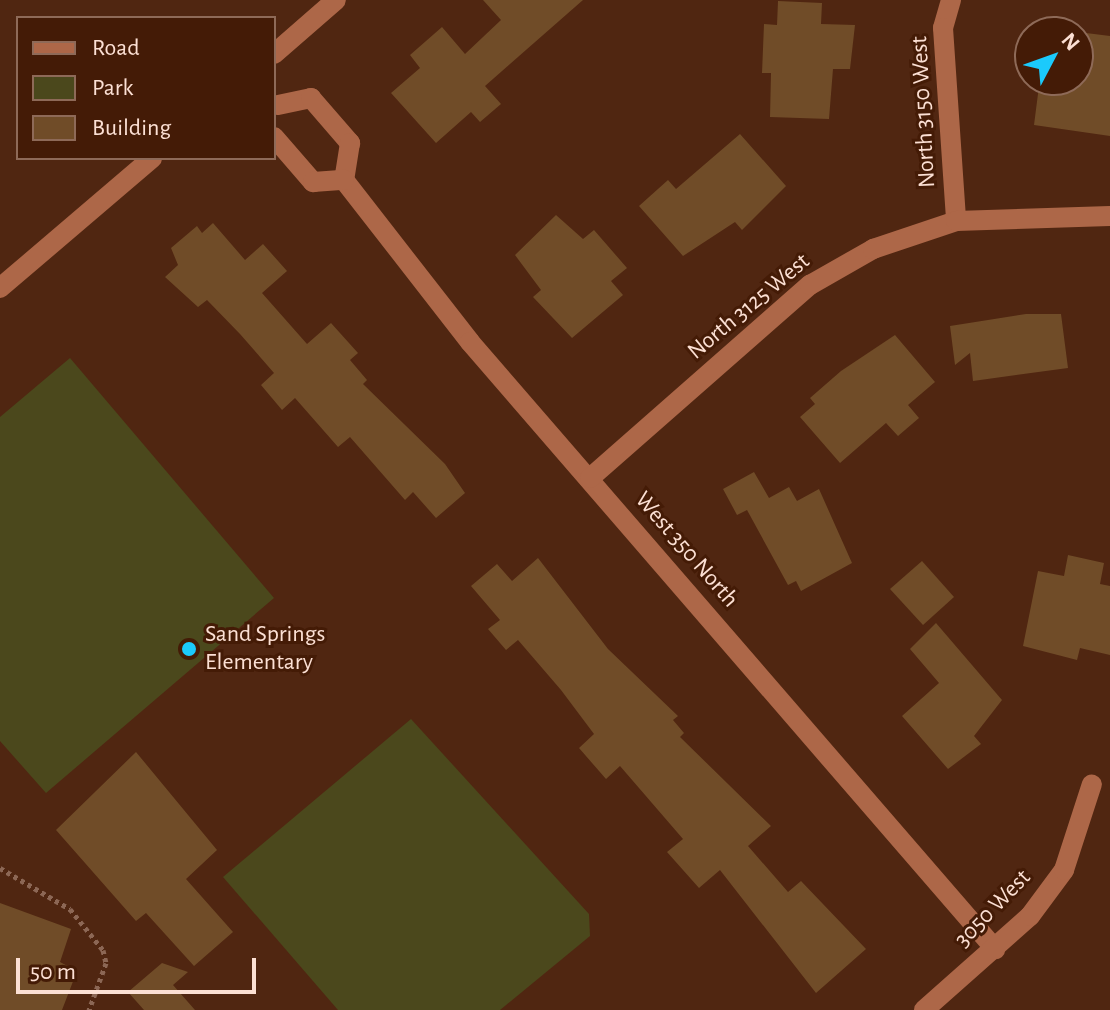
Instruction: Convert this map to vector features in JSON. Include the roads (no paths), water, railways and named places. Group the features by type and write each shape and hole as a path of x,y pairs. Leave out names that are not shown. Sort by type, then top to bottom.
{"street":[{"path":"276,52 336,0"},
{"name":"North 3150 West","path":"951,0 943,28 956,221"},
{"path":"276,102 311,98 321,109 350,143 344,180 313,182 276,139"},
{"path":"0,288 150,160"},
{"name":"West 350 North","path":"344,180 470,342 995,949"},
{"name":"North 3125 West","path":"590,478 810,285 873,249 956,221 1110,216"},
{"name":"3050 West","path":"924,1010 995,949 1064,870 1092,784"}],"place":[{"name":"Sand Springs Elementary","path":"189,649"}]}
